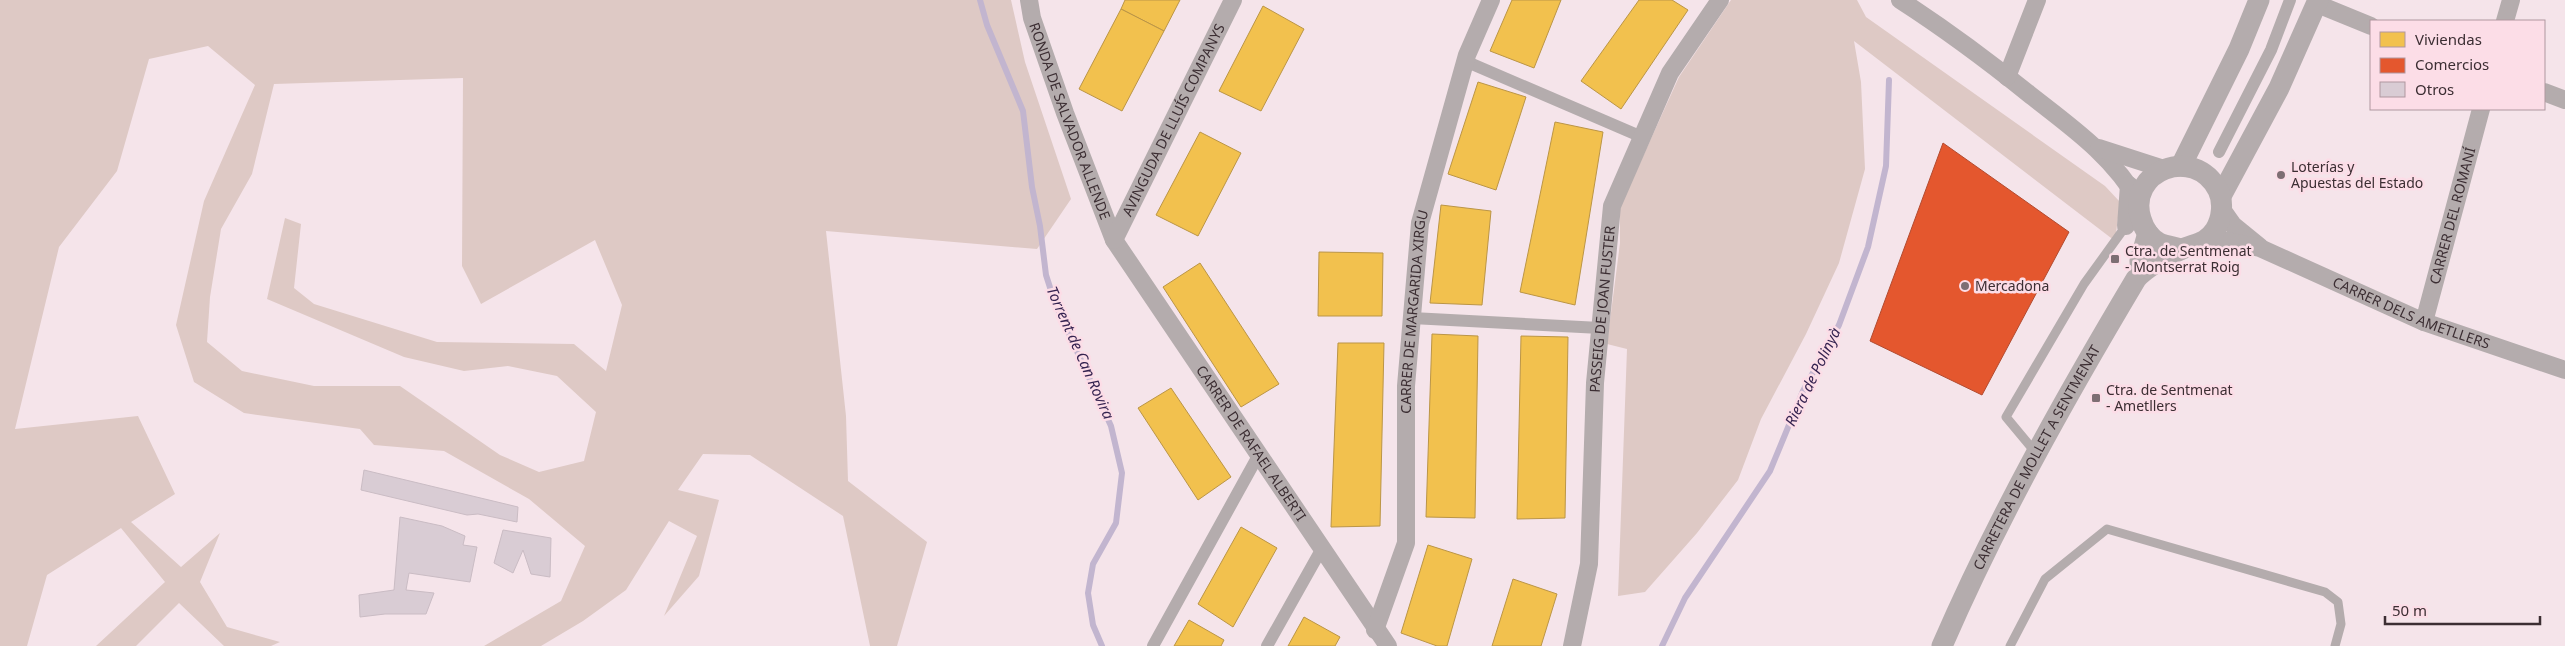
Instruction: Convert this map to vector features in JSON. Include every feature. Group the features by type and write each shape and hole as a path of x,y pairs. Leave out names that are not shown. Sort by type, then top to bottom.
{"street":[{"name":"RONDA DE SALVADOR ALLENDE","path":"1028,0 1032,18 1065,113 1114,240"},
{"name":"AVINGUDA DE LLUÍS COMPANYS","path":"1114,240 1234,0"},
{"name":"CARRER DE MARGARIDA XIRGU","path":"1382,641 1406,543 1406,386 1420,223 1465,61 1491,0"},
{"name":"PASSEIG DE JOAN FUSTER","path":"1572,646 1589,564 1595,383 1612,206 1670,73 1720,0"},
{"path":"1900,0 1927,8 2007,77 2098,148 2135,199 2144,227 2148,233 2160,244 2181,249"},
{"path":"2007,77 2037,0"},
{"path":"2126,226 2135,199 2148,181 2172,167 2239,49 2259,0"},
{"path":"2219,152 2271,50 2290,0"},
{"path":"2505,20 2511,0"},
{"path":"2148,233 2140,261 2141,272 2181,249 2199,245 2210,237 2217,227 2221,202 2279,88 2317,2 2370,26"},
{"path":"1465,61 1642,138"},
{"path":"2545,92 2565,100"},
{"name":"CARRER DEL ROMANÍ","path":"2424,322 2481,110"},
{"path":"2098,148 2172,167 2193,168 2206,174 2214,182 2221,202"},
{"name":"CARRER DELS AMETLLERS","path":"2221,202 2233,225 2260,248"},
{"name":"CARRER DELS AMETLLERS","path":"2210,237 2260,248 2424,322 2565,370"},
{"name":"CARRER DE RAFAEL ALBERTI","path":"1114,240 1382,641"},
{"name":"CARRETERA DE MOLLET A SENTMENAT","path":"1942,646 1965,592 2036,453 2141,272"},
{"path":"1412,318 1600,328"},
{"path":"1153,646 1258,456"},
{"path":"1266,646 1321,550"}],"lane":[{"path":"2036,453 2006,417 2084,284 2126,226 2135,199"},
{"path":"2010,646 2045,579 2107,530 2325,592 2338,602 2341,624 2335,646"}],"shaded area":[{"path":"0,0 1011,0 1025,62 1071,199 1037,249 826,231 846,416 848,481 927,542 897,646 870,646 843,516 750,455 703,454 678,490 719,500 699,576 664,616 697,536 669,521 626,590 583,621 541,646 484,646 561,601 585,546 529,499 444,451 374,445 360,429 244,413 194,382 176,325 204,201 255,85 208,46 149,59 117,171 59,247 15,429 138,416 175,494 131,522 181,567 220,533 200,582 227,627 280,642 271,646 224,646 179,603 136,646 96,646 165,582 121,528 47,575 27,646 0,646","holes":["463,78 462,266 481,304 595,240 622,305 606,371 574,344 437,342 314,304 294,288 301,224 285,218 267,299 404,357 464,371 508,366 557,376 596,412 584,461 539,472 500,455 400,386 314,386 242,371 207,342 210,297 221,229 252,174 274,84"]},
{"path":"1731,0 1857,0 1866,17 2105,186 2120,202 2115,241 1854,41 1861,82 1865,169 1839,263 1806,334 1761,419 1738,480 1697,533 1645,592 1618,596 1627,349 1607,344 1620,243 1620,207 1679,77"}],"building: Viviendas":[{"path":"1125,0 1180,0 1164,31 1121,9"},
{"path":"1512,0 1561,0 1534,68 1490,51"},
{"path":"1639,0 1672,0 1688,10 1621,109 1581,81"},
{"path":"1263,6 1304,29 1261,111 1219,91"},
{"path":"1121,9 1164,31 1122,111 1079,89"},
{"path":"1478,82 1526,97 1496,190 1448,174"},
{"path":"1555,122 1603,132 1575,305 1520,292"},
{"path":"1200,132 1241,153 1198,236 1156,215"},
{"path":"1441,205 1491,211 1482,305 1430,303"},
{"path":"1319,252 1383,253 1382,316 1318,316"},
{"path":"1200,263 1279,384 1241,407 1163,287"},
{"path":"1432,334 1478,336 1475,518 1426,517"},
{"path":"1521,336 1568,337 1565,518 1517,519"},
{"path":"1338,343 1384,343 1380,526 1331,527"},
{"path":"1171,388 1231,477 1198,500 1138,408"},
{"path":"1241,527 1277,548 1233,627 1198,604"},
{"path":"1428,545 1472,559 1447,646 1437,646 1401,633"},
{"path":"1513,579 1557,594 1541,646 1492,646"},
{"path":"1304,617 1340,637 1335,646 1288,646"},
{"path":"1189,620 1224,640 1221,646 1174,646"}],"building: Comercios":[{"name":"Mercadona","path":"1943,143 2069,232 1982,395 1870,341"}],"building: Otros":[{"path":"364,470 518,507 517,522 478,514 467,515 361,490"},
{"path":"400,517 442,526 465,536 463,545 477,547 470,582 409,573 406,590 434,593 426,614 385,614 360,617 359,595 394,590"},
{"path":"503,530 551,538 550,577 531,574 523,550 513,573 494,563"}],"waterway":[{"name":"Torrent de Can Rovira","path":"980,0 987,25 1023,111 1032,187 1040,226 1046,275 1055,303 1111,426 1122,473 1116,523 1093,564 1088,593 1093,625 1102,646"},
{"name":"Riera de Polinyà","path":"1662,646 1685,598 1770,471 1803,391 1839,325 1868,247 1886,166 1889,80"}],"place":[{"name":"Loterías y Apuestas del Estado","path":"2281,175"},
{"name":"Ctra. de Sentmenat - Montserrat Roig","path":"2115,259"},
{"name":"Mercadona","path":"1965,286"},
{"name":"Ctra. de Sentmenat - Ametllers","path":"2096,398"}]}
